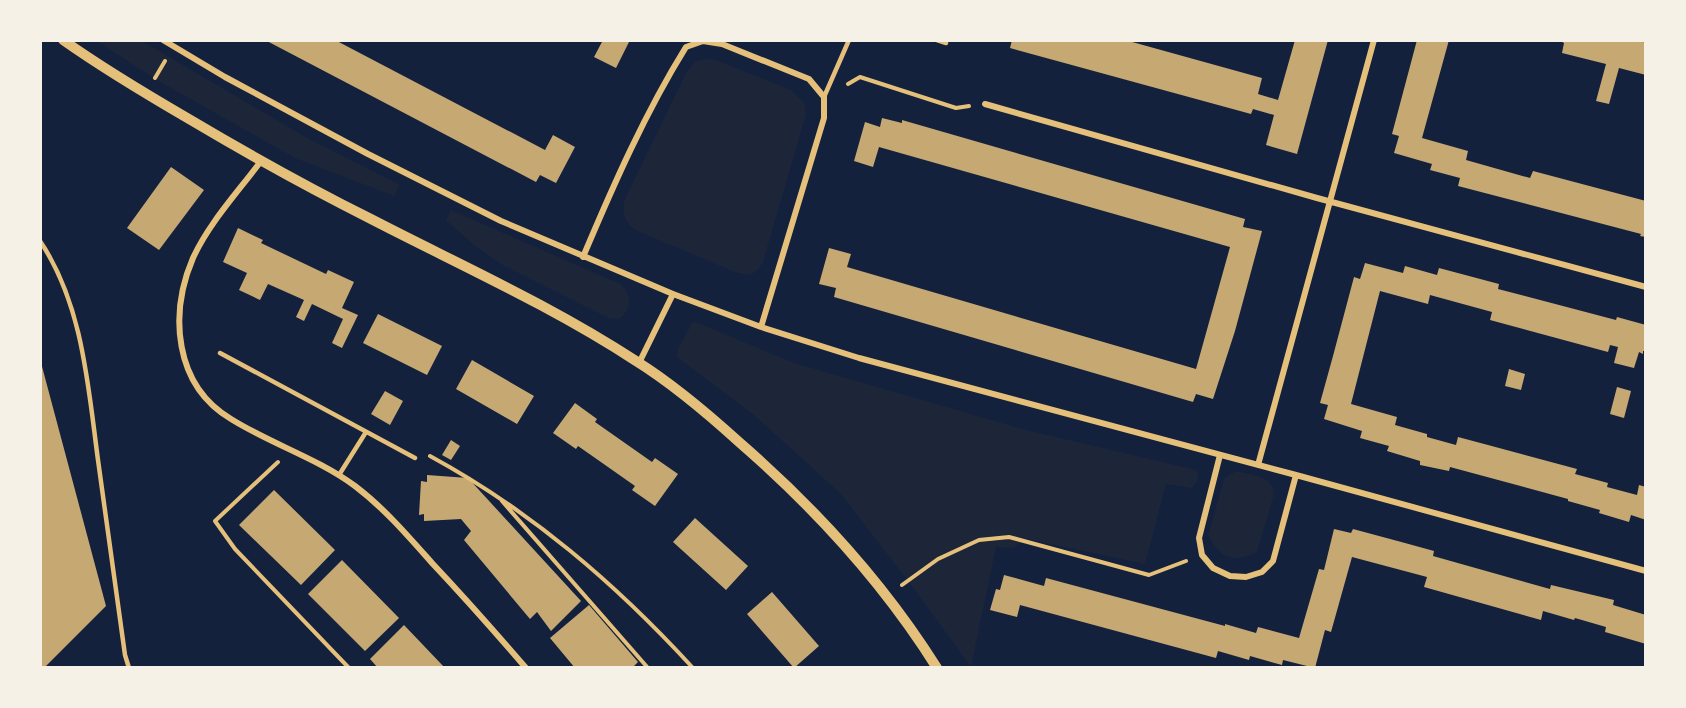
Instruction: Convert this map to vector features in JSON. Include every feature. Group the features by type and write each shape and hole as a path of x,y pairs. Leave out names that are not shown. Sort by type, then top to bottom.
{"street":[{"path":"63,40 145,94 261,161 534,301 639,363 705,412 768,467 831,530 887,596 937,668"},
{"path":"163,40 225,77 368,154 501,221 673,294 761,327 859,358 1646,572"},
{"path":"1258,465 1374,40"},
{"path":"583,257 613,189 674,66 686,47 703,41 722,44 809,79 824,97 824,118 761,327"},
{"path":"985,104 1331,202 1646,287"},
{"path":"261,161 219,216 194,257 181,294 178,330 184,361 196,387 211,404 230,419 339,475 355,486 389,515 526,668"},
{"path":"639,363 673,294"},
{"path":"1220,455 1199,538 1202,555 1213,568 1230,576 1246,577 1262,572 1273,561 1296,475"}],"lane":[{"path":"824,97 849,40"},
{"path":"938,40 946,44"},
{"path":"40,241 49,253 71,303 85,369 122,633 129,668"},
{"path":"220,353 415,458"},
{"path":"339,475 366,432"}],"path":[{"path":"145,94 173,47"},
{"path":"824,97 860,77 956,108 985,104"},
{"path":"291,450 215,521 234,549 349,668"},
{"path":"415,458 428,455 472,478 524,514 589,565 648,618 693,668"},
{"path":"498,496 648,668"},
{"path":"887,596 938,559 979,540 1009,537 1149,575 1202,555"}],"shaded area":[{"path":"97,41 142,41 307,138 400,185 394,196 295,158 157,80"},
{"path":"705,59 716,60 791,90 804,103 806,114 763,262 758,270 750,275 735,272 635,230 628,224 624,214 624,201 686,73 695,62"},
{"path":"451,210 622,285 629,299 626,311 619,319 609,318 501,264 475,246 446,220"},
{"path":"693,321 794,363 1022,429 1192,469 1198,472 1197,482 1192,488 1166,484 1145,564 1027,539 1013,548 996,547 971,667 841,494 754,415 677,357 678,349"},
{"path":"1236,471 1254,475 1270,483 1274,494 1257,552 1241,558 1222,554 1208,535 1224,479"}],"building":[{"path":"265,40 335,40 545,150 553,135 575,147 556,183 540,175 536,182"},
{"path":"603,40 630,40 616,68 594,57"},
{"path":"1012,40 1125,40 1262,78 1258,94 1278,100 1295,40 1328,40 1297,154 1266,145 1274,115 1253,109 1251,114 1010,48"},
{"path":"1417,40 1449,40 1422,138 1468,151 1466,160 1530,178 1533,171 1646,201 1646,237 1458,186 1460,178 1430,170 1432,164 1394,153 1399,136 1392,134"},
{"path":"1559,40 1637,40 1646,43 1646,75 1619,68 1609,104 1596,101 1606,64 1562,53 1564,43"},
{"path":"882,118 902,123 902,120 1245,219 1243,227 1262,231 1235,331 1213,399 1196,394 1193,402 834,297 836,288 819,284 829,248 851,254 847,267 1196,369 1230,247 879,147 873,167 854,161 865,122 880,127"},
{"path":"171,167 204,190 159,250 127,228"},
{"path":"238,228 263,240 261,243 326,274 328,270 354,282 342,308 358,315 342,348 332,343 343,319 312,304 304,321 296,317 304,300 268,284 260,300 239,290 247,273 223,262"},
{"path":"1365,263 1403,273 1405,266 1437,275 1439,268 1499,284 1498,289 1616,320 1617,317 1646,325 1646,351 1643,351 1643,354 1639,352 1634,368 1614,363 1618,347 1610,345 1608,352 1490,320 1492,312 1430,295 1428,304 1380,291 1351,404 1397,417 1395,425 1427,434 1427,437 1456,445 1458,437 1577,469 1575,474 1608,483 1607,487 1637,495 1639,485 1646,487 1646,520 1631,515 1629,522 1599,513 1600,510 1568,501 1568,499 1450,467 1449,471 1420,465 1420,461 1387,451 1389,446 1360,438 1362,431 1324,419 1328,405 1320,403 1354,277 1360,279"},
{"path":"378,314 442,346 427,375 363,343"},
{"path":"40,359 106,606 44,668 40,668"},
{"path":"472,360 534,396 517,424 456,389"},
{"path":"1509,369 1525,374 1521,390 1505,386"},
{"path":"1617,387 1631,391 1624,418 1610,414"},
{"path":"385,391 403,401 390,425 371,414"},
{"path":"575,403 597,419 595,422 652,462 655,458 678,474 655,506 632,490 635,486 578,446 576,449 553,433"},
{"path":"451,440 460,446 451,460 442,455"},
{"path":"427,475 468,478 581,601 551,631 537,612 530,619 464,540 471,531 461,519 424,521 424,514 419,515 421,481 427,482"},
{"path":"274,490 335,550 301,585 239,525"},
{"path":"695,518 748,566 726,590 673,542"},
{"path":"1334,529 1351,533 1353,529 1434,551 1433,556 1550,589 1551,585 1614,600 1613,605 1646,615 1646,644 1605,632 1606,627 1575,618 1574,620 1543,611 1541,620 1424,587 1427,577 1352,557 1331,632 1325,630 1315,668 1283,660 1282,665 1250,656 1249,660 1218,651 1216,658 1020,605 1017,617 990,610 996,589 1000,590 1004,575 1044,586 1046,578 1225,626 1225,624 1256,633 1258,627 1299,638 1319,569 1324,570"},
{"path":"342,560 399,618 365,651 308,594"},
{"path":"772,592 819,646 794,668 747,614"},
{"path":"589,605 638,662 632,668 575,668 550,638"},
{"path":"404,625 445,668 378,668 370,659"}]}
